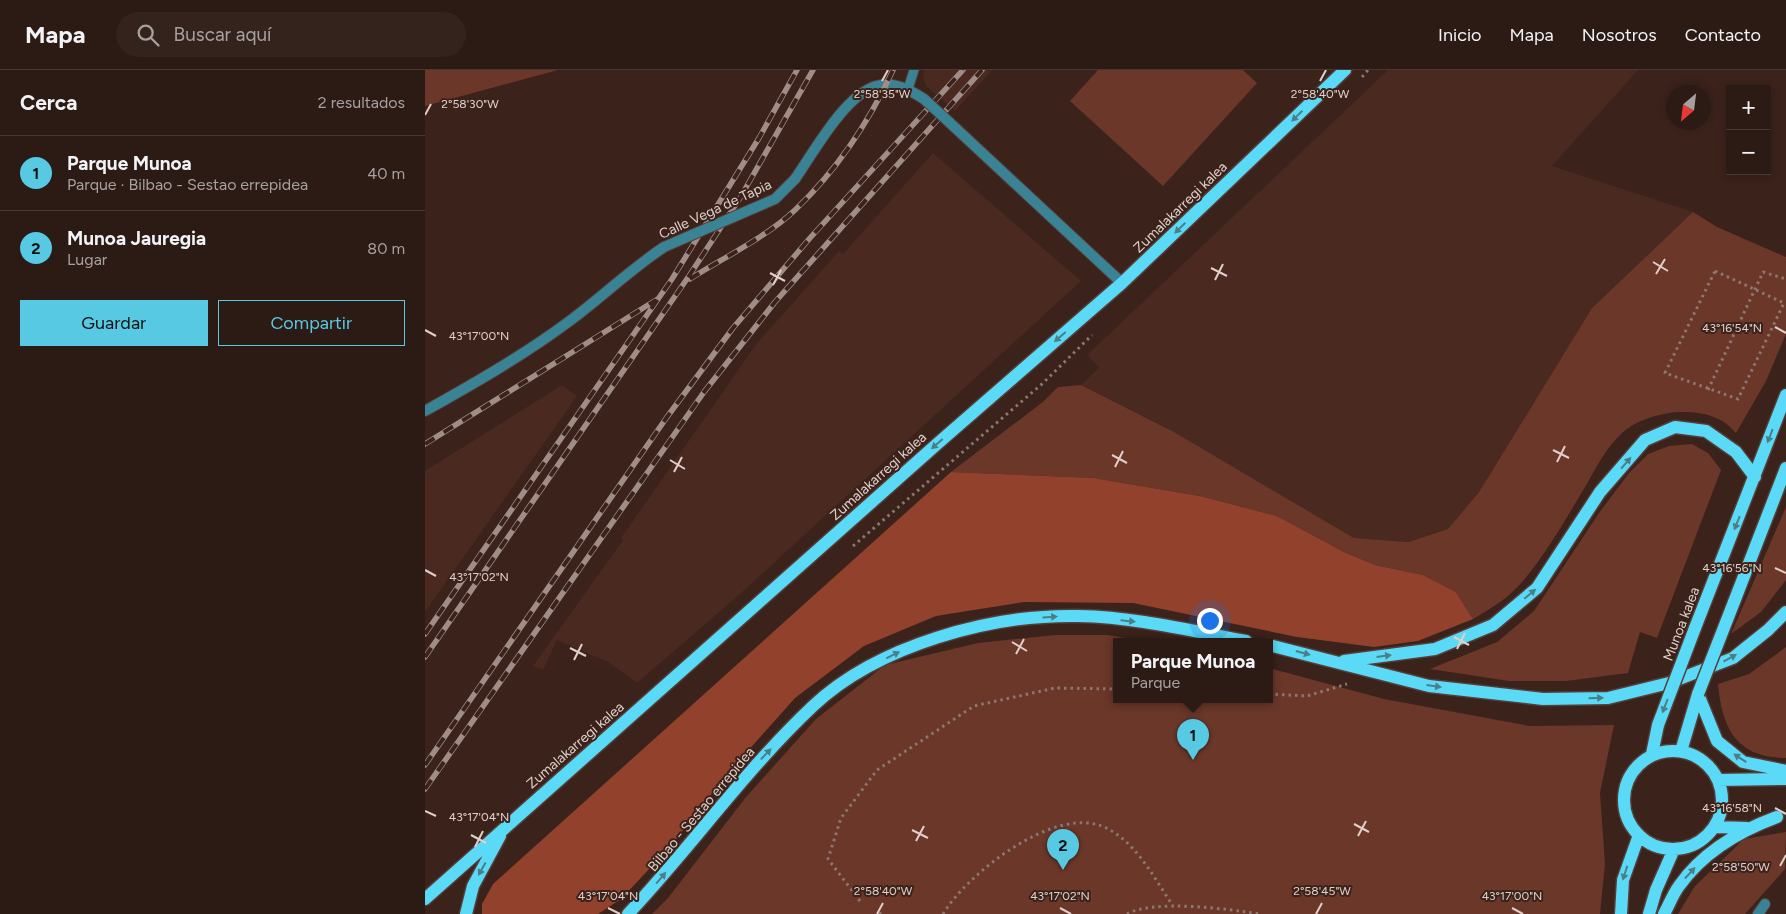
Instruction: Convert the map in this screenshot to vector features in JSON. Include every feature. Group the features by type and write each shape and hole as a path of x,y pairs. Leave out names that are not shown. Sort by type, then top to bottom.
{"main road":[{"name":"Zumalakarregi kalea","path":"425,899 937,444 1122,283 1345,70"},
{"name":"Munoa kalea","path":"1652,754 1658,725 1786,395"},
{"path":"1336,662 1435,649 1493,625 1537,588 1600,492 1645,440 1675,427 1706,431 1736,452 1755,477"},
{"path":"1681,751 1698,694 1786,468"},
{"path":"1273,646 1429,686 1543,700 1609,698 1669,684 1733,658 1768,630 1786,612"},
{"name":"Bilbao - Sestao errepidea","path":"628,914 662,878 736,786 814,704 861,671 915,644 972,628 1028,618 1079,616 1134,621 1230,638"},
{"path":"1698,694 1717,740 1743,762 1786,771"},
{"path":"1681,751 1697,756 1709,766 1718,780 1723,796 1721,812 1715,827 1704,839 1690,846 1674,849 1647,842 1639,835 1629,821 1624,805 1625,789 1631,773 1652,754 1681,751"},
{"path":"1718,780 1786,778"},
{"path":"1664,914 1679,886 1708,855 1747,828 1781,817"},
{"path":"1715,827 1747,828"},
{"path":"466,914 473,886 505,828"},
{"path":"1621,914 1623,880 1639,835"},
{"path":"1649,914 1655,890 1674,849"}],"street":[{"name":"Calle Vega de Tapia","path":"425,411 502,368 571,320 639,264 664,248 775,200 795,179 839,116 858,97 876,86 894,86 908,89 924,99 1122,283"},
{"path":"1758,914 1765,904"}],"lane":[{"path":"908,89 913,70"}],"path":[{"path":"1715,271 1755,291 1784,303 1739,398 1708,390 1665,373 1715,271"},
{"path":"1708,390 1763,272 1786,279"},
{"path":"1273,694 1307,696 1381,674"},
{"path":"860,900 828,860 841,818 877,770 974,706 1055,688 1113,688"},
{"path":"943,914 955,896 980,871 1011,849 1044,832 1076,822 1103,826 1129,843 1173,906"},
{"path":"1127,914 1134,910 1173,906 1259,914"},
{"path":"1134,910 1137,914"}],"shaded area":[{"path":"425,70 558,70 425,106"},
{"path":"924,70 992,70 955,111 927,87 923,79"},
{"path":"1098,70 1243,70 1257,83 1163,186 1070,101"},
{"path":"1388,70 1638,70 1552,166 1693,212 1592,308 1479,492 1448,529 1408,542 1354,538 1174,432 1081,385 1099,368 1087,355"},
{"path":"933,153 1081,281 739,595 637,683 608,662 557,640 543,670 533,666 623,540 621,538 757,343 839,251 843,254"},
{"path":"1693,212 1717,227 1786,257 1786,334 1766,381 1736,433 1725,423 1714,417 1701,413 1686,412 1652,417 1628,428 1603,456 1554,539 1524,580 1505,599 1473,619 1456,592 1423,575 1375,565 1344,552 1277,516 1200,496 1094,478 951,472 1044,401 1058,387 1081,385 1174,432 1354,538 1408,542 1448,529 1479,492 1592,308"},
{"path":"562,385 577,396 425,612 425,471"},
{"path":"1692,444 1708,453 1721,470 1657,638 1640,632 1628,673 1566,681 1509,681 1430,669 1497,642 1534,611 1599,513 1629,473 1648,454 1669,446"},
{"path":"951,472 1094,478 1200,496 1277,516 1344,552 1375,565 1423,575 1456,592 1473,619 1418,641 1374,647 1297,637 1133,603 1024,602 936,616 864,646 795,698 728,773 670,847 621,899 598,914 482,914 482,904 493,884"},
{"path":"1786,507 1786,580 1761,612 1731,634"},
{"path":"1055,635 1108,635 1126,638 1113,638 1113,703 1273,703 1273,669 1384,699 1530,726 1614,725 1600,793 1605,864 1600,914 652,914 668,898 746,797 816,719 885,665 978,643"},
{"path":"1786,647 1786,758 1769,757 1755,753 1735,738 1723,715 1718,684 1749,674"},
{"path":"1786,832 1785,869 1745,914 1678,914 1695,886 1744,839"}],"railway":[{"path":"425,634 672,279 759,138 797,70"},
{"path":"425,657 689,276 740,198 813,70"},
{"path":"690,279 772,229 810,195 825,179 863,127 893,70"},
{"path":"425,765 667,417 733,328 810,238 963,70"},
{"path":"425,789 704,392 775,302 982,70"},
{"path":"425,444 656,300"}],"place":[{"name":"Parque Munoa","path":"1193,760"},
{"name":"Munoa Jauregia","path":"1063,870"}]}
